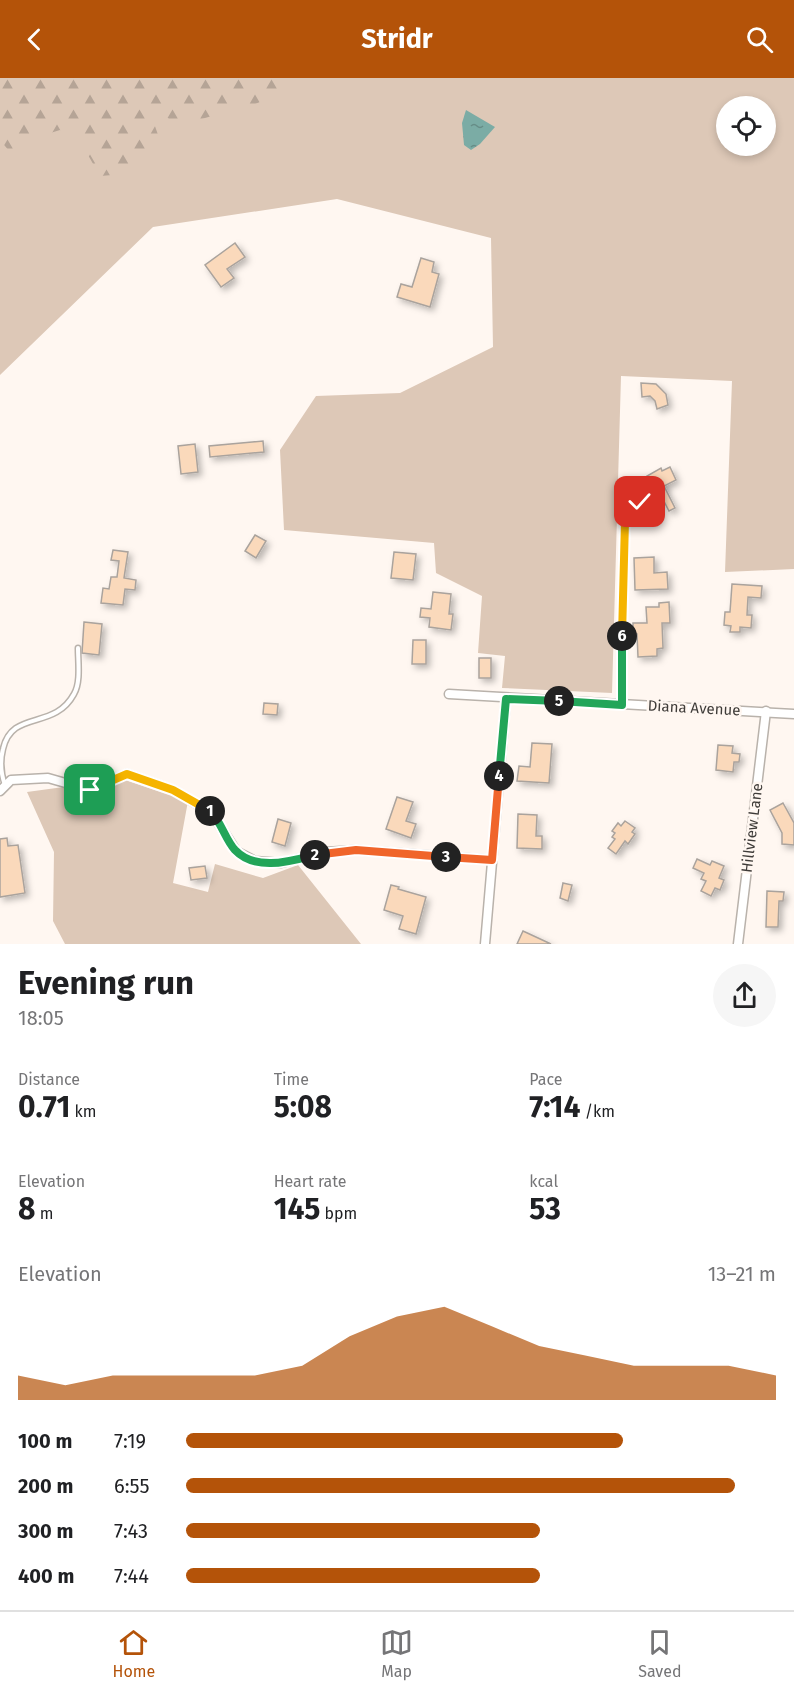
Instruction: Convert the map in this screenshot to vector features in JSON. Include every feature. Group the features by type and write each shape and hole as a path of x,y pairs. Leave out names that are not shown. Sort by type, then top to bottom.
{"street":[{"name":"Diana Avenue","path":"449,694 794,714"},
{"path":"484,944 506,699"},
{"name":"Hillview Lane","path":"738,944 766,711"},
{"path":"2,788 11,780 48,778 90,790 127,774 173,790 212,813 236,851 255,861 281,863 326,852 356,850 492,860"}],"lane":[{"path":"622,705 625,521 635,509"},
{"path":"2,788 2,755 6,737 13,728 21,724 49,717 64,706 75,693 78,648"}],"green space":[{"path":"0,78 794,78 794,569 725,572 732,381 621,376 612,693 502,688 505,656 478,653 482,596 436,573 434,543 284,530 280,450 316,396 400,393 493,347 491,238 337,199 153,227 0,375"},
{"path":"0,78 286,78 274,96 248,107 213,109 212,116 191,122 183,128 160,113 150,112 163,149 139,152 125,174 100,176 76,134 60,130 31,139 31,149 10,152 0,140"},
{"path":"122,779 188,801 173,883 208,892 215,864 263,878 298,865 361,944 65,944 53,921 54,852 27,792"}],"water":[{"path":"466,110 495,127 480,144 471,150 464,145 462,123"}],"building":[{"path":"235,243 245,257 227,269 234,278 221,287 205,265"},
{"path":"421,258 434,262 432,272 439,274 430,307 397,297 401,284 412,287"},
{"path":"641,383 656,384 666,394 668,405 657,409 655,401 650,396 642,397"},
{"path":"263,441 264,452 210,457 209,446"},
{"path":"195,444 198,472 181,474 178,446"},
{"path":"670,467 676,480 664,486 675,508 669,511 656,486 654,488 647,476 661,468 662,471"},
{"path":"255,535 266,541 256,558 245,551"},
{"path":"113,550 128,552 124,578 136,580 135,590 125,589 123,605 101,603 103,588 109,589 111,577 117,577 119,561 111,560"},
{"path":"394,552 416,554 413,580 391,578"},
{"path":"654,557 654,573 667,572 668,589 635,590 634,558"},
{"path":"732,584 762,586 761,598 748,597 747,615 752,615 751,628 740,627 740,632 730,632 731,626 724,625 725,612 730,612"},
{"path":"433,592 451,594 449,614 453,614 451,630 429,627 430,618 420,617 421,608 431,609"},
{"path":"669,602 670,623 662,623 663,648 657,649 657,656 638,657 637,634 633,634 633,623 647,623 646,607 659,607 659,603"},
{"path":"84,622 102,624 99,655 82,653"},
{"path":"413,640 426,640 426,664 412,664"},
{"path":"479,658 491,658 491,678 479,678"},
{"path":"264,703 278,704 277,715 263,714"},
{"path":"532,743 552,744 549,783 517,781 519,766 530,767"},
{"path":"718,745 733,746 732,753 740,754 739,762 734,762 733,772 716,770"},
{"path":"397,797 413,802 406,821 416,824 411,838 386,829"},
{"path":"783,803 794,823 794,845 782,844 782,833 770,810"},
{"path":"518,814 537,815 536,836 542,836 542,849 517,848"},
{"path":"278,819 291,823 285,846 272,842"},
{"path":"625,821 635,828 632,832 635,834 628,844 625,841 616,854 608,848 615,839 612,837 615,833 612,831 618,823 621,826"},
{"path":"7,838 8,846 18,845 25,893 0,897 0,839"},
{"path":"697,859 710,865 712,861 724,866 719,878 724,880 720,890 715,888 711,896 701,891 706,881 701,879 704,873 693,868"},
{"path":"205,866 207,878 191,880 189,868"},
{"path":"563,883 572,885 568,901 560,898"},
{"path":"391,885 426,897 416,934 399,929 403,916 384,910"},
{"path":"767,891 784,892 783,901 779,901 778,927 766,927"},
{"path":"523,931 551,944 517,944"}],"route":[{"path":"90,790 127,774 173,790 212,813 236,851 255,861 281,863 326,852 356,850 492,860 506,699 622,705 625,521 635,509 636,504 640,502"}]}
